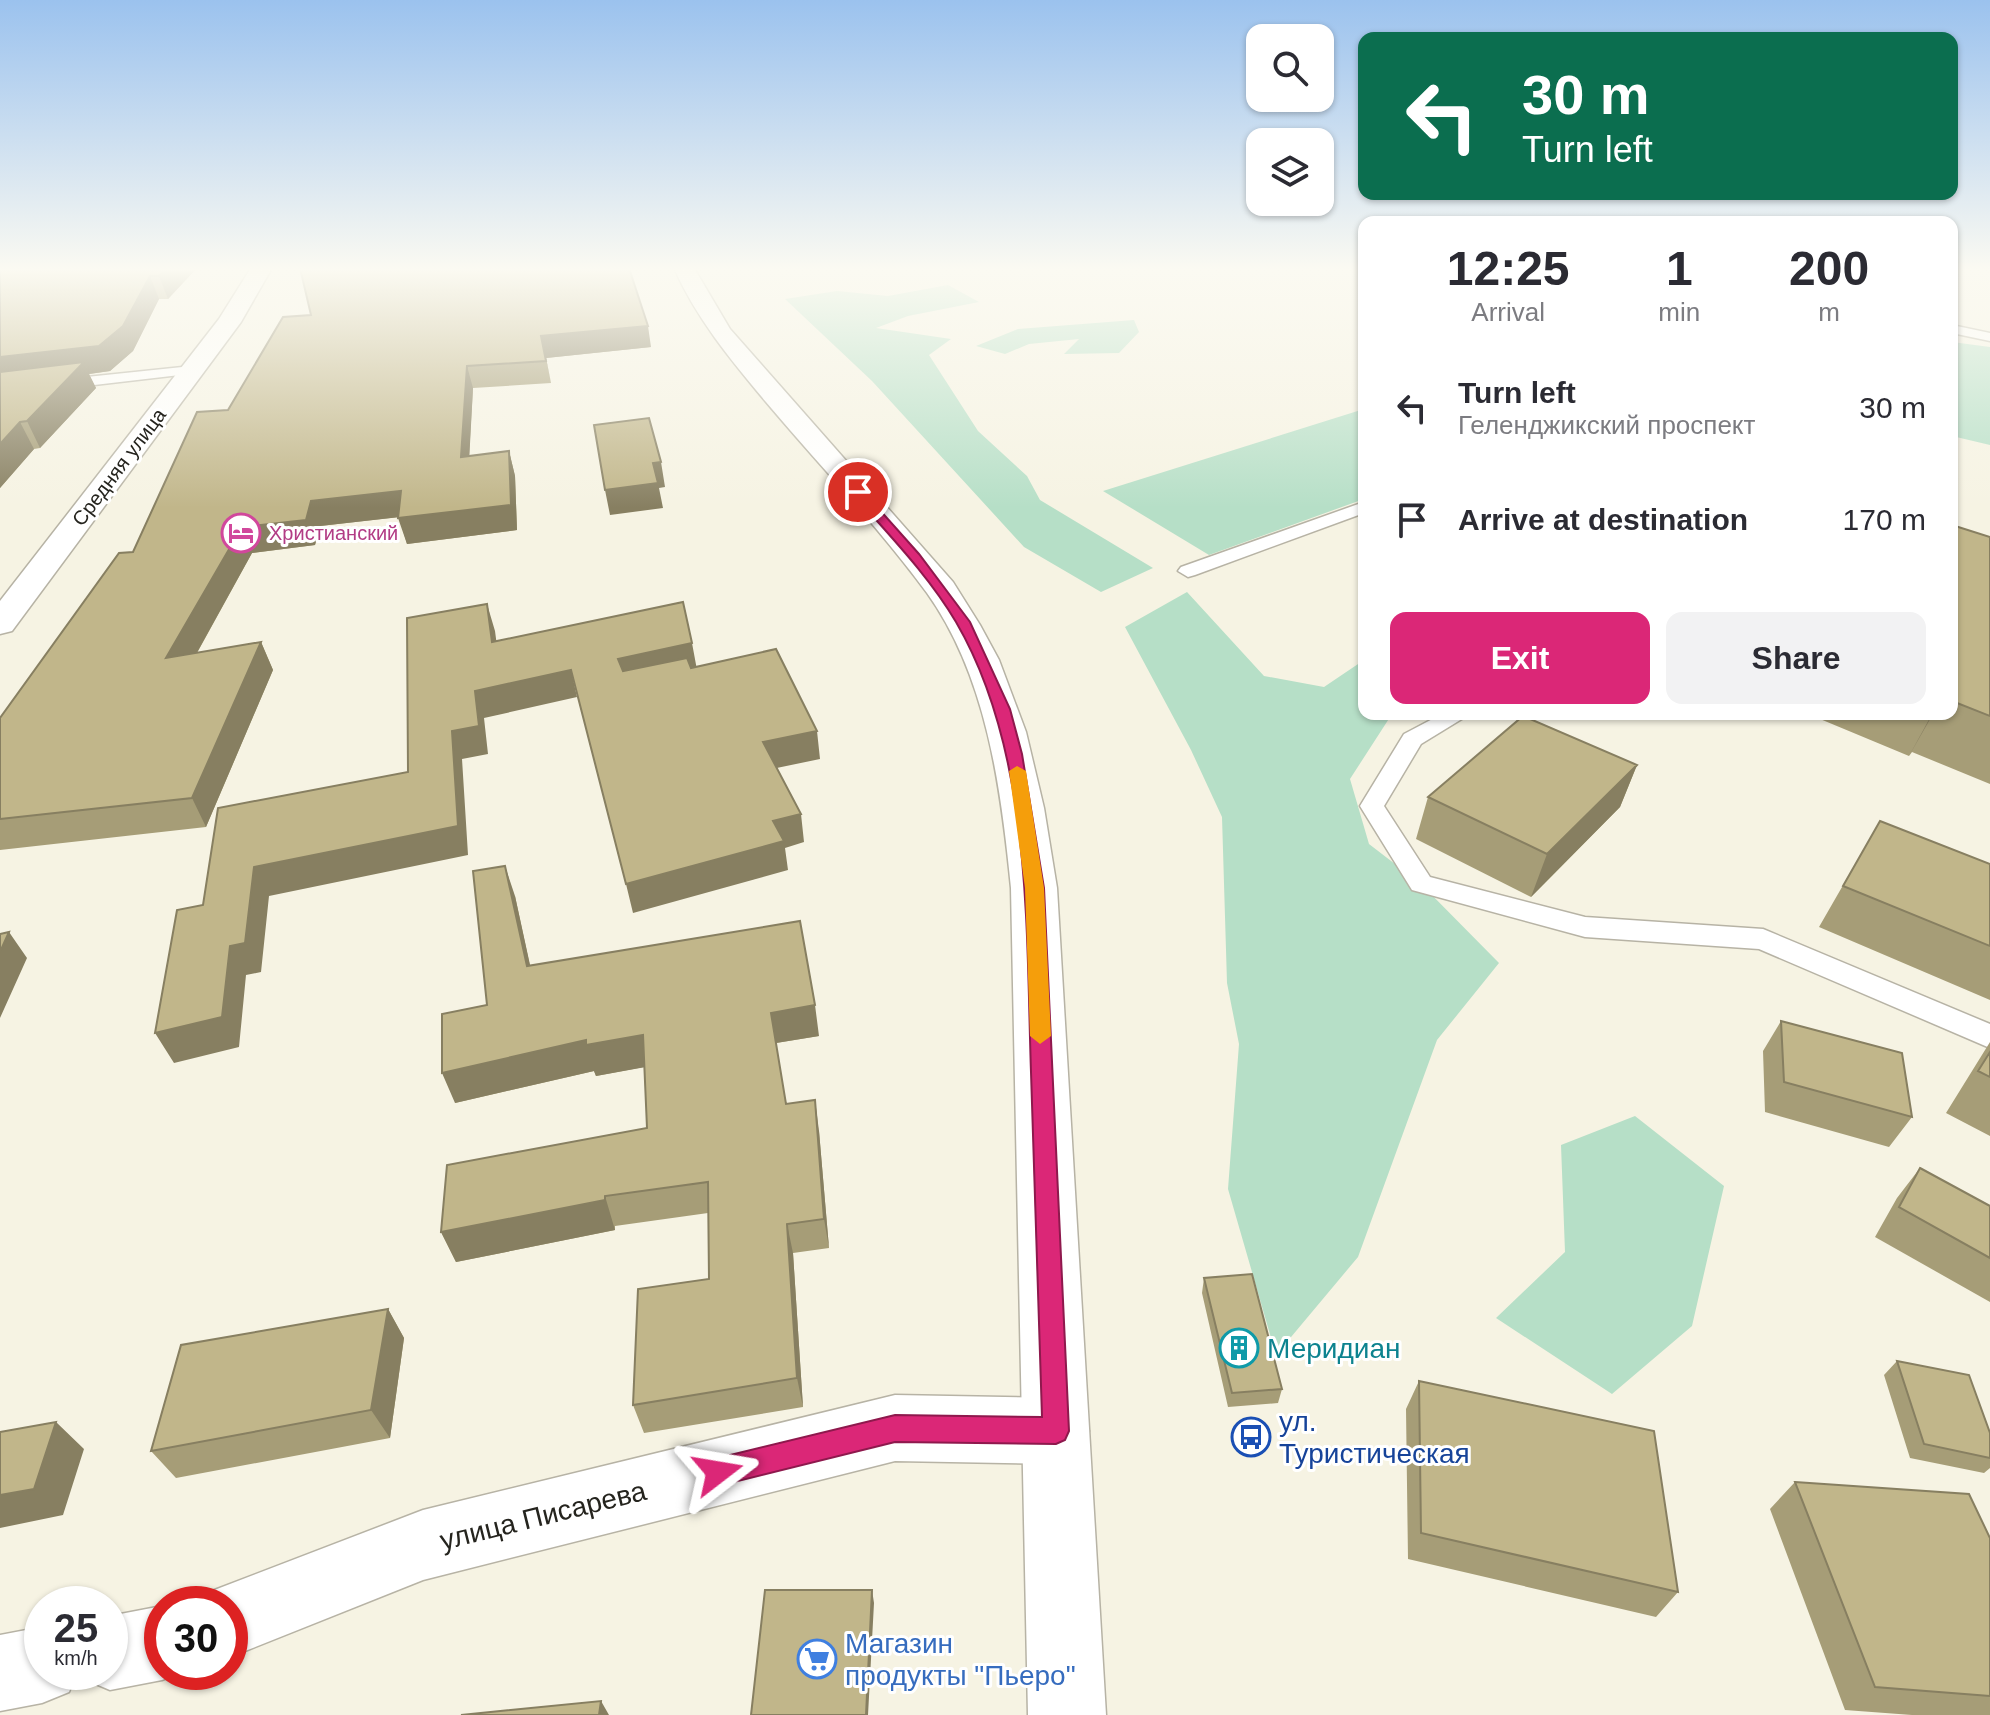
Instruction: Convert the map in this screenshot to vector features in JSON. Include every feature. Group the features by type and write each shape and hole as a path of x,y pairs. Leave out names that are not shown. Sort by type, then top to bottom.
{"main road":[{"name":"Средняя улица","path":"0,624 209,348"},
{"path":"734,348 941,589 963,622 1002,709 1024,803 1034,888 1067,1715"},
{"name":"улица Писарева","path":"248,1613 423,1545 895,1428 1056,1431"},
{"path":"0,1673 24,1668"}],"lane":[{"path":"0,391 192,370"},
{"path":"1188,571 1358,509"},
{"path":"1448,720 1412,739 1372,806 1421,884 1585,927 1763,939 1990,1037"}],"green space":[{"path":"837,348 939,348 929,355 978,431 1027,476 1040,500 1153,568 1101,592 1024,547 872,381"},
{"path":"983,348 1019,348 1005,354"},
{"path":"1070,348 1124,348 1119,353 1064,354"},
{"path":"1958,348 1990,348 1990,445 1958,437"},
{"path":"1358,411 1358,501 1209,555 1103,491"},
{"path":"1187,592 1264,676 1324,687 1358,664 1358,720 1388,720 1350,779 1369,844 1421,884 1499,963 1437,1040 1358,1257 1276,1355 1228,1189 1239,1044 1227,983 1222,817 1191,750 1125,627"},
{"path":"1635,1116 1724,1186 1692,1326 1612,1394 1496,1318 1565,1252 1561,1145"}],"building":[{"path":"0,348 81,348 0,357"},
{"path":"265,348 543,348 546,361 467,366 461,457 509,451 511,505 398,518 401,491 311,501 306,520 242,527 166,658 261,642 192,798 0,819 0,718 119,553 133,552 197,412 228,410"},
{"path":"84,362 27,421 20,422 0,444 0,372"},
{"path":"649,418 661,462 653,463 658,483 605,490 594,425"},
{"path":"1958,527 1990,537 1990,716 1958,703"},
{"path":"683,602 692,643 618,659 623,671 687,658 691,668 776,649 817,731 763,742 801,814 773,821 784,841 626,884 571,670 475,691 479,726 452,731 458,826 254,867 245,943 230,946 222,1017 155,1033 177,910 203,905 218,808 408,772 407,618 487,604 492,642"},
{"path":"1518,720 1532,720 1637,765 1547,854 1428,797"},
{"path":"1880,821 1990,864 1990,946 1843,886"},
{"path":"505,866 527,966 800,921 815,1005 771,1013 786,1104 815,1100 824,1219 787,1224 797,1378 633,1405 638,1289 709,1279 708,1182 605,1196 605,1200 441,1232 447,1165 647,1128 643,1035 586,1045 586,1040 442,1073 442,1014 487,1005 473,871"},
{"path":"9,932 0,952 0,934"},
{"path":"1781,1021 1902,1053 1912,1117 1784,1082"},
{"path":"1990,1052 1990,1077 1978,1071"},
{"path":"1920,1168 1990,1206 1990,1258 1899,1207"},
{"name":"Меридиан","path":"1252,1274 1282,1389 1232,1393 1204,1278"},
{"path":"388,1309 371,1410 151,1451 181,1345"},
{"path":"1897,1361 1969,1375 1990,1433 1990,1458 1924,1444"},
{"path":"1419,1381 1654,1431 1678,1592 1421,1533"},
{"path":"56,1422 34,1489 0,1495 0,1432"},
{"path":"1795,1482 1969,1494 1990,1538 1990,1696 1875,1687"},
{"name":"Магазин продукты \"Пьеро\"","path":"765,1590 872,1590 866,1715 751,1715"},
{"path":"601,1701 599,1715 461,1715"}],"slow traffic":[{"path":"1017,771 1034,888 1040,1036"}],"place":[{"name":"Христианский","path":"241,533"},
{"name":"Меридиан","path":"1239,1348"},
{"name":"ул. Туристическая","path":"1251,1437"},
{"name":"Магазин продукты \"Пьеро\"","path":"817,1659"}],"route":[{"path":"718,1472 895,1428 1056,1431 1034,888 1024,803 1014,754 1002,709 963,622 941,589 858,492"}]}
